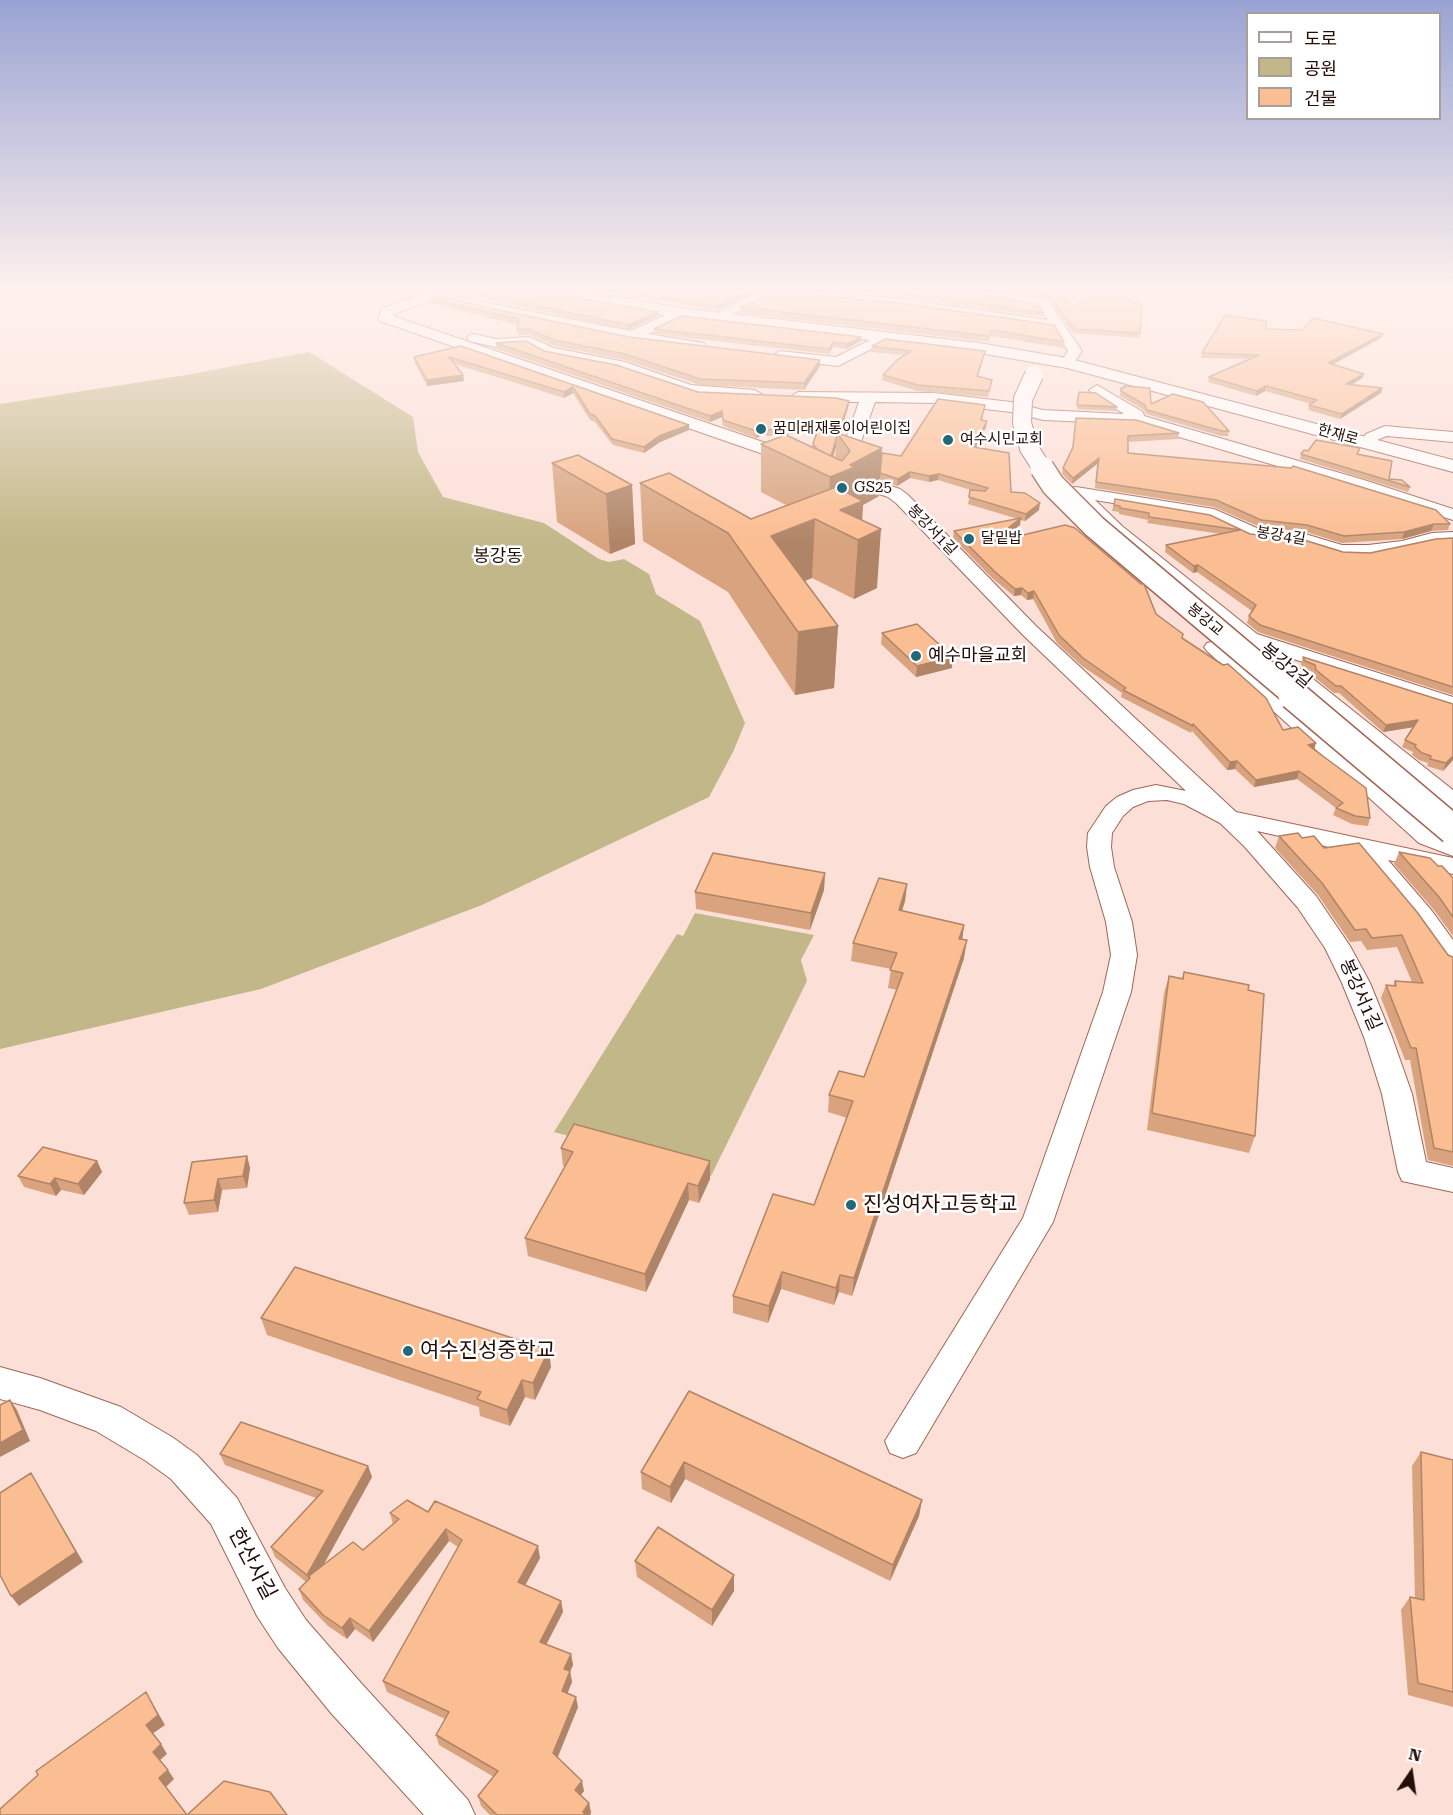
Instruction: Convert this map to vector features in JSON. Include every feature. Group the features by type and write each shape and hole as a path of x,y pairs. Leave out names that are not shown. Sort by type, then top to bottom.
{"street":[{"path":"549,375 811,465"},
{"path":"648,375 689,389 780,396 910,397 978,402 1043,415 1116,416 1148,421 1453,515"},
{"path":"780,396 816,375"},
{"name":"봉강교","path":"1037,375 1023,399 1023,423 1029,448 1053,485 1095,527 1453,830"},
{"name":"한재로","path":"1086,375 1154,385 1453,466"},
{"name":"한재로","path":"1138,375 1453,459"},
{"path":"1097,390 1148,421"},
{"name":"봉강서1길","path":"869,397 835,473 894,493 902,499 1029,630 1253,841 1299,893 1337,946 1356,983 1378,1037 1397,1094 1413,1172 1453,1180"},
{"path":"1372,437 1385,431 1453,437"},
{"name":"봉강4길","path":"1254,639 1116,530 1076,492 1214,514 1255,534 1305,539 1341,550 1368,551 1404,546 1432,538 1453,537"},
{"path":"1254,639 1214,646 1428,838 1453,848"},
{"name":"봉강2길","path":"1254,639 1453,704"},
{"name":"봉강2길","path":"1254,639 1453,802"},
{"path":"903,1441 1037,1222 1117,992 1124,955 1119,922 1102,867 1098,839 1114,811 1125,802 1156,792 1192,799 1226,817 1453,866"},
{"path":"1364,847 1423,917 1453,960"},
{"name":"한산사길","path":"0,1383 40,1394 108,1419 159,1449 184,1467 224,1511 272,1602 292,1634 346,1698 453,1815"}],"green space":[{"path":"186,375 345,375 413,417 418,452 443,497 544,523 599,559 609,562 624,559 649,574 656,594 700,621 745,723 733,752 709,797 482,905 261,989 0,1049 0,404"},
{"path":"695,913 814,935 801,960 807,981 711,1176 554,1132 677,934 683,936"}],"building":[{"path":"424,375 463,375 427,380"},
{"path":"507,375 544,375 689,425 659,436 644,447 612,439 595,416 590,414 573,387 564,392"},
{"path":"589,375 645,375 698,392 836,398 849,401 831,456 817,449 813,444 820,423 767,430 765,427 756,431 723,420 722,411 710,416"},
{"path":"687,375 810,375 804,383 700,379"},
{"path":"883,375 977,375 992,380 989,391 918,385"},
{"path":"1214,375 1363,375 1346,384 1382,388 1342,414 1309,405 1317,400 1266,386 1257,391 1209,377"},
{"path":"1124,386 1150,388 1151,404 1173,394 1203,402 1229,431 1147,410 1145,405 1121,391"},
{"path":"1079,392 1096,393 1117,407 1077,405"},
{"path":"938,399 985,405 981,420 987,421 974,447 1009,453 1011,492 1025,493 1040,503 1026,514 969,497 970,490 985,491 988,488 939,474 929,476 910,472 898,479 880,473 882,453 901,456"},
{"path":"1076,418 1136,420 1179,433 1128,436 1128,453 1291,468 1293,466 1436,510 1450,524 1434,524 1404,532 1344,536 1307,525 1261,520 1216,500 1096,482 1099,458 1073,478 1063,468 1073,447"},
{"path":"837,433 882,448 850,465 855,467 830,477 761,444 786,435 842,461 850,451"},
{"path":"1316,440 1360,448 1357,454 1392,461 1389,479 1402,480 1410,487 1301,454 1304,450 1308,451"},
{"path":"578,455 632,485 606,494 552,463"},
{"path":"669,473 751,519 836,487 863,501 840,510 881,529 858,540 815,519 771,536 838,626 798,632 728,533 640,483"},
{"path":"1115,499 1210,515 1250,534 1304,540 1343,552 1370,553 1436,539 1453,538 1453,687 1260,625 1249,616 1256,605 1198,565 1194,566 1166,545 1240,530 1149,517 1149,513 1114,505"},
{"path":"1021,518 989,543 1065,525 1075,528 1141,584 1144,584 1156,614 1183,634 1182,638 1223,665 1228,664 1266,698 1283,730 1298,727 1316,743 1308,745 1366,788 1370,818 1355,816 1336,808 1343,803 1299,771 1256,780 1237,761 1230,762 1193,724 1193,726 1123,690 1126,688 1083,658 1059,635 1034,591 1028,593 1022,588 1015,589 954,531"},
{"path":"917,624 953,657 917,666 882,633"},
{"path":"1303,657 1453,704 1453,756 1446,763 1430,759 1431,756 1422,753 1415,747 1416,745 1405,740 1418,720 1386,725 1341,686 1336,686 1316,670 1315,665 1305,661"},
{"path":"1298,833 1302,838 1314,836 1324,848 1359,843 1417,912 1448,955 1453,957 1453,1152 1434,1148 1416,1048 1411,1048 1386,985 1396,986 1395,981 1423,983 1402,935 1372,938 1366,929 1355,930 1322,883 1279,836"},
{"path":"1399,852 1430,858 1438,866 1442,866 1453,878 1453,917 1439,897"},
{"path":"713,853 825,873 811,913 695,892"},
{"name":"진성여자고등학교","path":"879,878 907,884 899,910 964,925 959,939 967,940 854,1278 840,1275 836,1288 782,1272 769,1306 733,1296 773,1194 814,1205 853,1101 829,1095 839,1071 864,1077 903,973 890,970 897,953 853,943"},
{"path":"1184,972 1249,985 1248,990 1264,994 1255,1136 1152,1113 1169,976 1183,979"},
{"path":"574,1124 710,1161 698,1186 688,1183 645,1274 525,1238 573,1152 561,1148"},
{"path":"43,1147 97,1161 78,1184 55,1178 50,1184 18,1176"},
{"path":"247,1156 243,1176 218,1179 214,1200 184,1203 192,1162"},
{"name":"여수진성중학교","path":"295,1267 549,1350 533,1383 522,1380 507,1410 477,1399 481,1392 261,1318"},
{"path":"689,1391 922,1500 893,1565 684,1462 670,1487 641,1472"},
{"path":"10,1400 23,1430 0,1443 0,1405"},
{"path":"241,1422 368,1466 307,1575 271,1547 323,1491 220,1454"},
{"path":"1421,1452 1453,1460 1453,1692 1418,1683 1410,1597 1424,1600"},
{"path":"31,1473 76,1552 11,1596 0,1575 0,1493"},
{"path":"407,1500 428,1512 435,1501 538,1546 518,1582 561,1601 540,1642 571,1654 564,1669 570,1671 562,1691 576,1697 553,1753 582,1781 575,1790 589,1803 583,1812 586,1815 497,1815 478,1796 498,1771 436,1735 449,1712 383,1681 462,1540 446,1529 369,1631 350,1618 342,1628 323,1615 299,1589 310,1578 309,1576 353,1542 363,1550 399,1519 390,1513"},
{"path":"658,1527 734,1575 712,1610 635,1561"},
{"path":"146,1692 158,1715 146,1725 161,1744 153,1752 168,1770 159,1778 187,1815 0,1815 0,1809 38,1775 36,1771"},
{"path":"224,1781 270,1792 287,1815 187,1815"}],"place":[{"name":"꿈미래재롱이어린이집","path":"761,429"},
{"name":"여수시민교회","path":"948,440"},
{"name":"GS25","path":"842,488"},
{"name":"달밑밥","path":"969,539"},
{"name":"예수마을교회","path":"916,656"},
{"name":"진성여자고등학교","path":"851,1205"},
{"name":"여수진성중학교","path":"408,1351"}],"district":[{"name":"봉강동","path":"498,557"}]}
